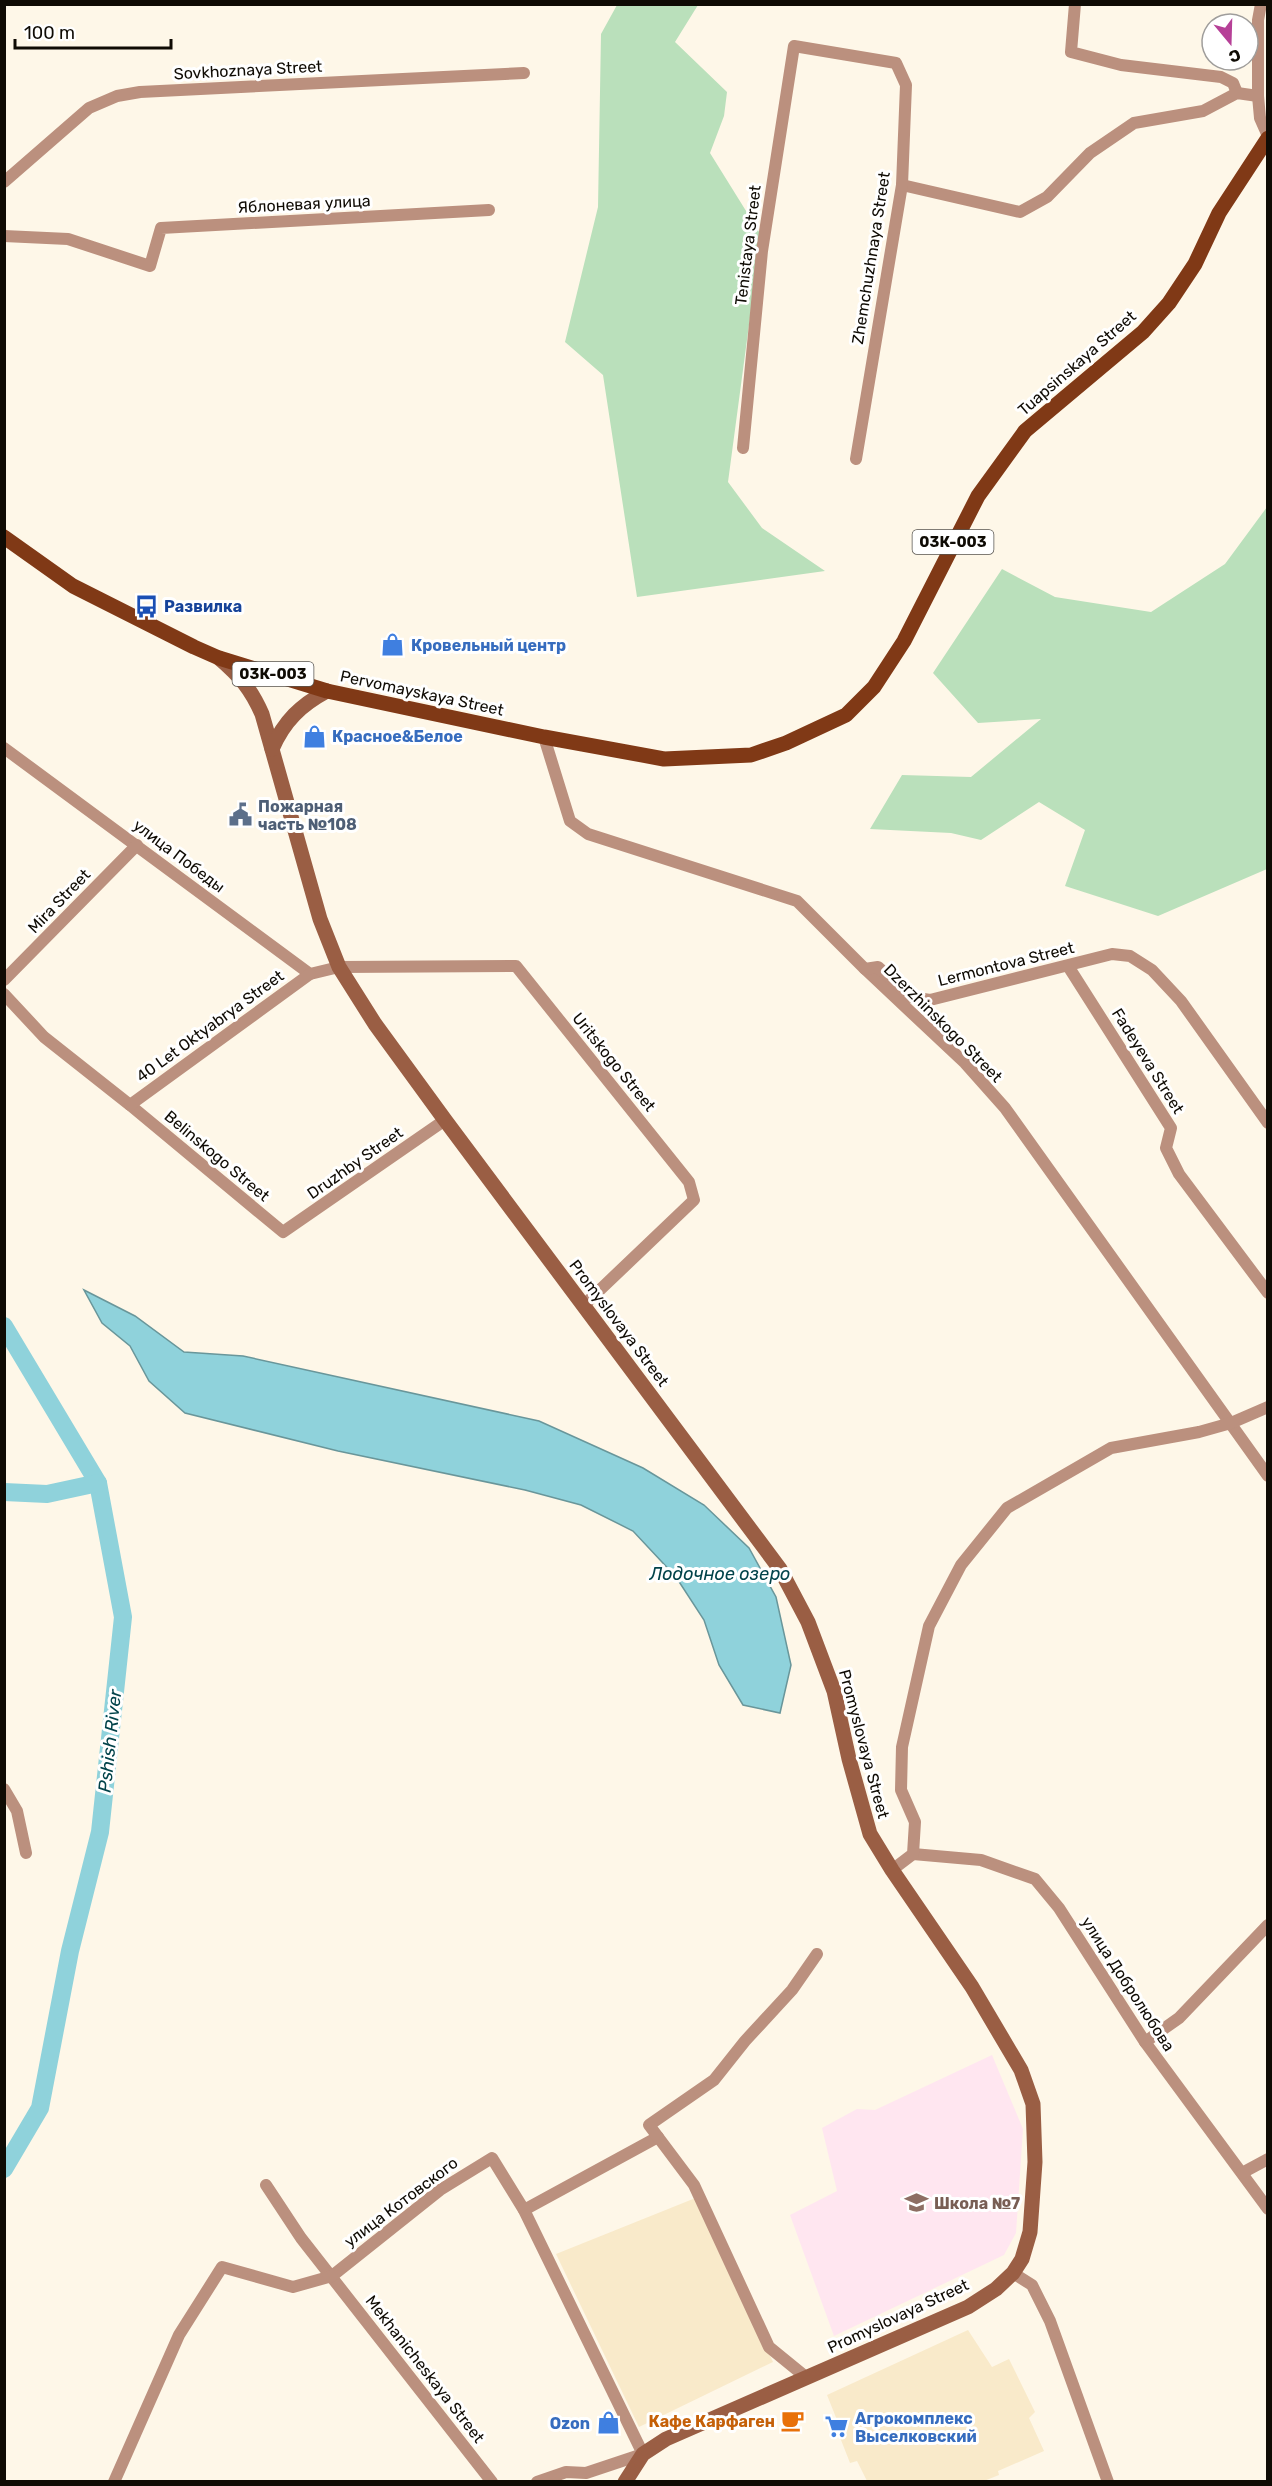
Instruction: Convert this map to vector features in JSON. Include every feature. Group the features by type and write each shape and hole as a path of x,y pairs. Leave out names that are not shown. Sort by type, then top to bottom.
{"main road":[{"name":"Tuapsinskaya Street","path":"544,738 664,759 751,755 786,743 846,715 874,687 904,641 941,563 984,486 1025,431 1143,332 1169,303 1195,264 1219,213 1268,137"},
{"name":"Pervomayskaya Street","path":"8,544 73,586 219,658 327,691 544,738"},
{"name":"Promyslovaya Street","path":"219,658 238,675 252,693 262,714 320,919 339,967 375,1023 445,1120 780,1569 808,1622 834,1691 849,1759 870,1834 972,1987 1021,2070 1033,2104 1035,2162 1030,2232 1022,2259 1013,2273 996,2289 968,2307 666,2439 643,2454 625,2481"},
{"path":"272,748 280,730 292,714 327,691"}],"street":[{"path":"1075,4 1071,52 1121,65 1221,77 1233,83 1237,93"},
{"path":"1261,4 1258,20 1258,96 1260,118 1268,137"},
{"name":"Zhemchuzhnaya Street","path":"794,46 896,63 906,85 902,184 856,459"},
{"name":"Tenistaya Street","path":"743,448 762,251 794,46"},
{"name":"Sovkhoznaya Street","path":"4,183 89,108 117,96 140,92 524,73"},
{"path":"902,184 1020,212 1047,197 1090,153 1134,123 1203,111 1237,93 1258,96"},
{"name":"Яблоневая улица","path":"4,236 68,239 150,266 160,228 489,210"},
{"name":"Dzerzhinskogo Street","path":"544,738 570,821 588,834 797,901 964,1063 1005,1108 1268,1476"},
{"name":"улица Победы","path":"4,748 310,974"},
{"name":"Mira Street","path":"4,980 136,844"},
{"name":"Lermontova Street","path":"865,969 878,968 911,997 930,1000 1112,954 1130,957 1152,970 1181,1001 1268,1123"},
{"name":"Uritskogo Street","path":"339,967 516,966 688,1182 694,1200 583,1306"},
{"name":"Fadeyeva Street","path":"1068,966 1170,1128 1166,1148 1179,1174 1268,1293"},
{"path":"310,974 339,967"},
{"name":"40 Let Oktyabrya Street","path":"130,1105 310,974"},
{"path":"4,994 44,1037 130,1105"},
{"name":"Belinskogo Street","path":"130,1105 283,1232"},
{"name":"Druzhby Street","path":"283,1232 445,1120"},
{"path":"892,1870 913,1854 915,1822 901,1790 902,1747 929,1626 961,1565 1007,1508 1111,1448 1199,1432 1230,1423 1268,1407"},
{"path":"4,1789 17,1811 26,1853"},
{"name":"улица Добролюбова","path":"913,1854 981,1860 1035,1880 1059,1908 1145,2042 1268,2209"},
{"path":"1145,2042 1179,2018 1268,1925"},
{"path":"807,2378 769,2347 694,2185 649,2125 714,2080 745,2041 792,1990 817,1954"},
{"path":"537,2481 566,2472 586,2473 643,2454 524,2210 658,2137"},
{"name":"улица Котовского","path":"332,2276 440,2190 492,2158 524,2210"},
{"path":"1242,2173 1268,2159"},
{"name":"Mekhanicheskaya Street","path":"266,2185 301,2238 492,2481"},
{"path":"114,2481 179,2335 222,2267 293,2287 332,2276"},
{"path":"1013,2273 1032,2285 1050,2321 1108,2481"}],"shaded area":[{"name":"Школа №7","path":"992,2055 1023,2129 1016,2233 1004,2255 834,2336 790,2215 837,2191 822,2128 857,2109 875,2110"},
{"path":"698,2197 773,2362 639,2427 556,2254"},
{"path":"968,2330 992,2367 1009,2359 1035,2412 1029,2418 1044,2451 998,2471 999,2475 984,2481 867,2481 857,2461 850,2463 834,2422 837,2420 827,2395"}],"green space":[{"path":"617,5 698,5 675,42 727,92 724,116 710,153 761,235 728,482 762,528 825,571 637,597 603,375 565,342 598,207 601,34"},
{"path":"1267,507 1267,869 1158,916 1065,886 1085,830 1039,802 981,840 951,833 870,829 902,775 971,777 1041,719 978,723 933,673 1002,569 1055,597 1151,612 1225,564"}],"water":[{"name":"Лодочное озеро","path":"84,1290 135,1316 184,1352 243,1356 539,1421 643,1468 704,1505 749,1548 776,1597 791,1665 780,1713 743,1705 719,1665 704,1620 676,1577 633,1531 581,1505 525,1490 338,1451 185,1413 149,1381 130,1346 102,1323"}],"waterway":[{"name":"Pshish River","path":"4,1326 98,1483 123,1617 100,1832 70,1951 40,2108 4,2169"},
{"path":"4,1492 47,1494 98,1483"}],"place":[{"name":"Развилка","path":"146,606"},
{"name":"Кровельный центр","path":"393,645"},
{"name":"Красное&Белое","path":"314,736"},
{"name":"Пожарная часть №108","path":"240,815"},
{"name":"Школа №7","path":"916,2203"},
{"name":"Кафе Карфаген","path":"793,2421"},
{"name":"Ozon","path":"608,2423"},
{"name":"Агрокомплекс Выселковский","path":"837,2427"}]}
